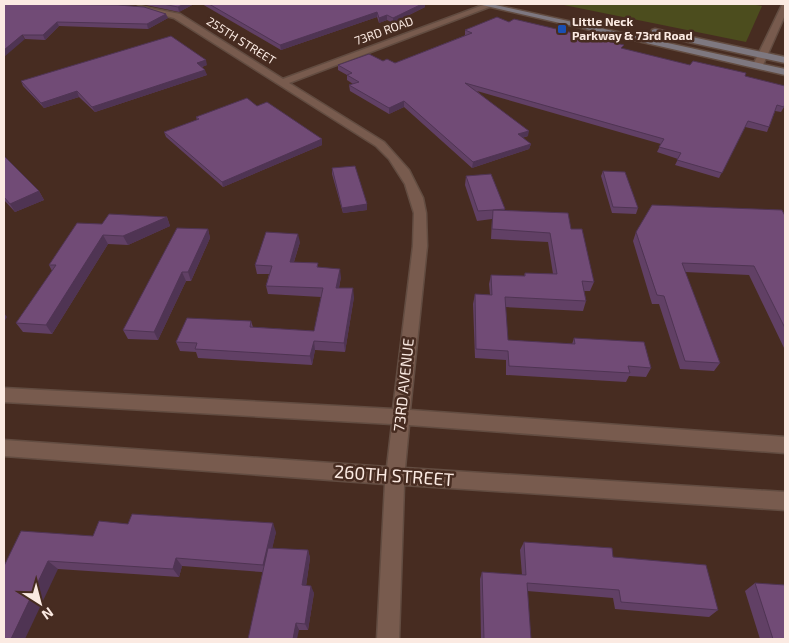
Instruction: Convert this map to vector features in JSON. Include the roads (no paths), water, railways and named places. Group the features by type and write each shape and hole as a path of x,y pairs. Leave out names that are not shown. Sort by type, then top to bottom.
{"main road":[{"path":"488,4 785,72"},
{"path":"641,29 785,60"}],"street":[{"name":"73RD ROAD","path":"282,82 488,4"},
{"name":"255TH STREET","path":"129,7 146,8 177,16 380,144"},
{"path":"758,66 785,7"},
{"name":"73RD AVENUE","path":"380,144 392,155 410,180 417,197 422,225 396,476 388,639"},
{"path":"4,395 401,417 785,445"},
{"name":"260TH STREET","path":"4,448 785,501"}],"place":[{"name":"Little Neck Parkway & 73rd Road","path":"562,29"}]}
